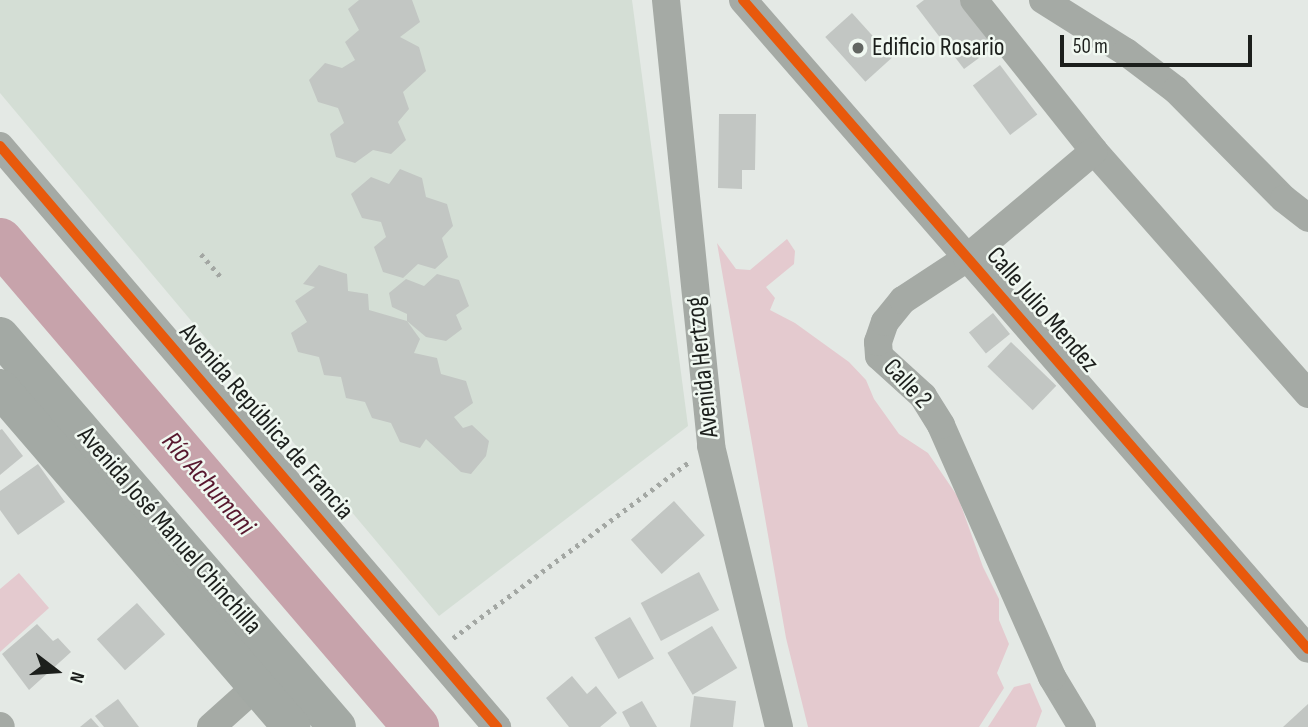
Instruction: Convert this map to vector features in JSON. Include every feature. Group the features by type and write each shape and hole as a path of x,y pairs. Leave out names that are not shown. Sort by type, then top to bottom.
{"main road":[{"name":"Avenida José Manuel Chinchilla","path":"0,336 270,674 292,727"},
{"name":"Avenida José Manuel Chinchilla","path":"0,388 270,674 337,727"}],"street":[{"name":"Avenida Hertzog","path":"666,0 711,446 779,727"},
{"name":"Calle Julio Mendez","path":"743,0 967,258 1304,637"},
{"path":"974,0 1094,150 1308,394"},
{"path":"1043,0 1126,52 1176,90 1284,199 1308,218"},
{"name":"Avenida República de Francia","path":"0,146 497,727"},
{"name":"Calle 2","path":"1082,727 1052,677 941,425 923,396 879,356 878,342 885,323 903,300 967,258 1094,150"},
{"path":"211,727 270,674"}],"path":[{"path":"201,254 222,278"},
{"path":"433,652 711,446"}],"shaded area":[{"path":"0,0 632,0 688,426 439,616 0,93"},
{"path":"787,239 795,251 794,264 766,287 775,298 770,310 795,323 849,362 866,380 874,399 899,434 928,453 958,497 983,567 999,599 999,620 1009,644 997,673 1004,688 979,727 808,727 786,638 717,243 736,269 750,270"},
{"path":"19,573 49,608 0,652 0,589"},
{"path":"1030,683 1042,711 1036,727 988,727 1014,687"}],"building":[{"path":"359,0 412,0 420,22 400,37 419,47 426,71 403,92 409,109 398,122 406,140 391,154 373,150 355,163 336,157 330,134 344,123 338,108 318,102 309,80 325,63 342,68 355,60 345,42 359,30 348,9"},
{"path":"924,0 965,0 998,44 964,69 916,6"},
{"name":"Edificio Rosario","path":"852,13 892,58 865,82 825,37"},
{"path":"1000,65 1037,115 1010,135 973,85"},
{"path":"719,114 756,114 755,170 742,170 742,189 718,188"},
{"path":"400,169 422,178 426,197 447,204 453,226 442,238 448,257 435,269 418,264 403,278 383,272 374,247 386,237 381,222 362,218 351,194 371,177 389,184"},
{"path":"319,265 347,274 348,291 368,294 369,310 407,321 420,339 414,353 437,358 441,374 466,381 473,403 454,417 463,428 472,425 489,441 486,456 471,474 461,472 426,439 420,448 400,442 391,423 372,418 365,402 346,398 341,377 324,375 319,357 298,352 291,333 307,322 295,301 315,287 303,284"},
{"path":"437,274 459,280 469,306 456,315 462,329 446,341 426,337 407,321 407,314 392,307 389,293 406,279 424,286"},
{"path":"993,313 1010,334 986,353 969,333"},
{"path":"1011,342 1056,386 1033,410 987,366"},
{"path":"2,429 23,456 0,475 0,430"},
{"path":"38,464 65,502 18,535 0,510 0,491"},
{"path":"674,501 705,535 662,574 631,540"},
{"path":"699,572 719,610 661,641 641,603"},
{"path":"137,603 165,634 125,670 97,639"},
{"path":"630,617 654,659 618,679 594,638"},
{"path":"37,624 53,641 58,638 71,652 29,690 2,654"},
{"path":"712,626 737,668 693,695 667,653"},
{"path":"572,676 587,694 596,686 617,713 600,727 569,727 546,698"},
{"path":"694,696 736,701 733,727 690,727"},
{"path":"118,699 139,727 104,727 95,716"},
{"path":"642,701 657,727 630,727 622,712"},
{"path":"1308,704 1308,727 1283,727"},
{"path":"91,718 99,727 80,727"}],"waterway":[{"name":"Río Achumani","path":"0,241 416,727"}],"cycle path":[{"path":"743,0 1308,649"},
{"path":"0,146 497,727"}],"place":[{"name":"Edificio Rosario","path":"858,48"}]}
